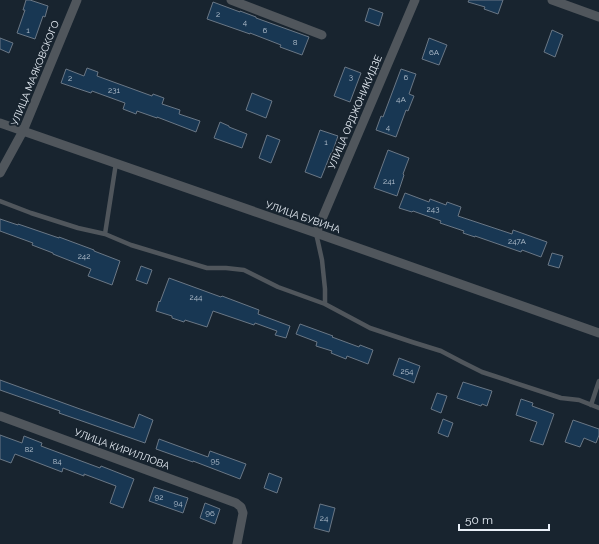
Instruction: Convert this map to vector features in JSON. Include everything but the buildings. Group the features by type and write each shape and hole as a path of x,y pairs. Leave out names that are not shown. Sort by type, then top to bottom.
{"street":[{"name":"УЛИЦА МАЯКОВСКОГО","path":"0,174 24,131 77,0"},
{"path":"231,0 322,35"},
{"name":"УЛИЦА ОРДЖОНИКИДЗЕ","path":"316,232 416,0"},
{"path":"552,0 599,17"},
{"name":"УЛИЦА БУВИНА","path":"0,123 316,232 599,333"},
{"name":"УЛИЦА КИРИЛЛОВА","path":"0,416 236,502 243,513 237,544"}],"lane":[{"path":"105,234 116,163"},
{"path":"0,201 31,213 78,228 105,234 131,245 207,268 244,270 278,287 325,304 370,328 441,351 482,372 561,398 579,400 599,408"},
{"path":"316,232 322,260 325,304"},
{"path":"591,405 599,381"}]}
